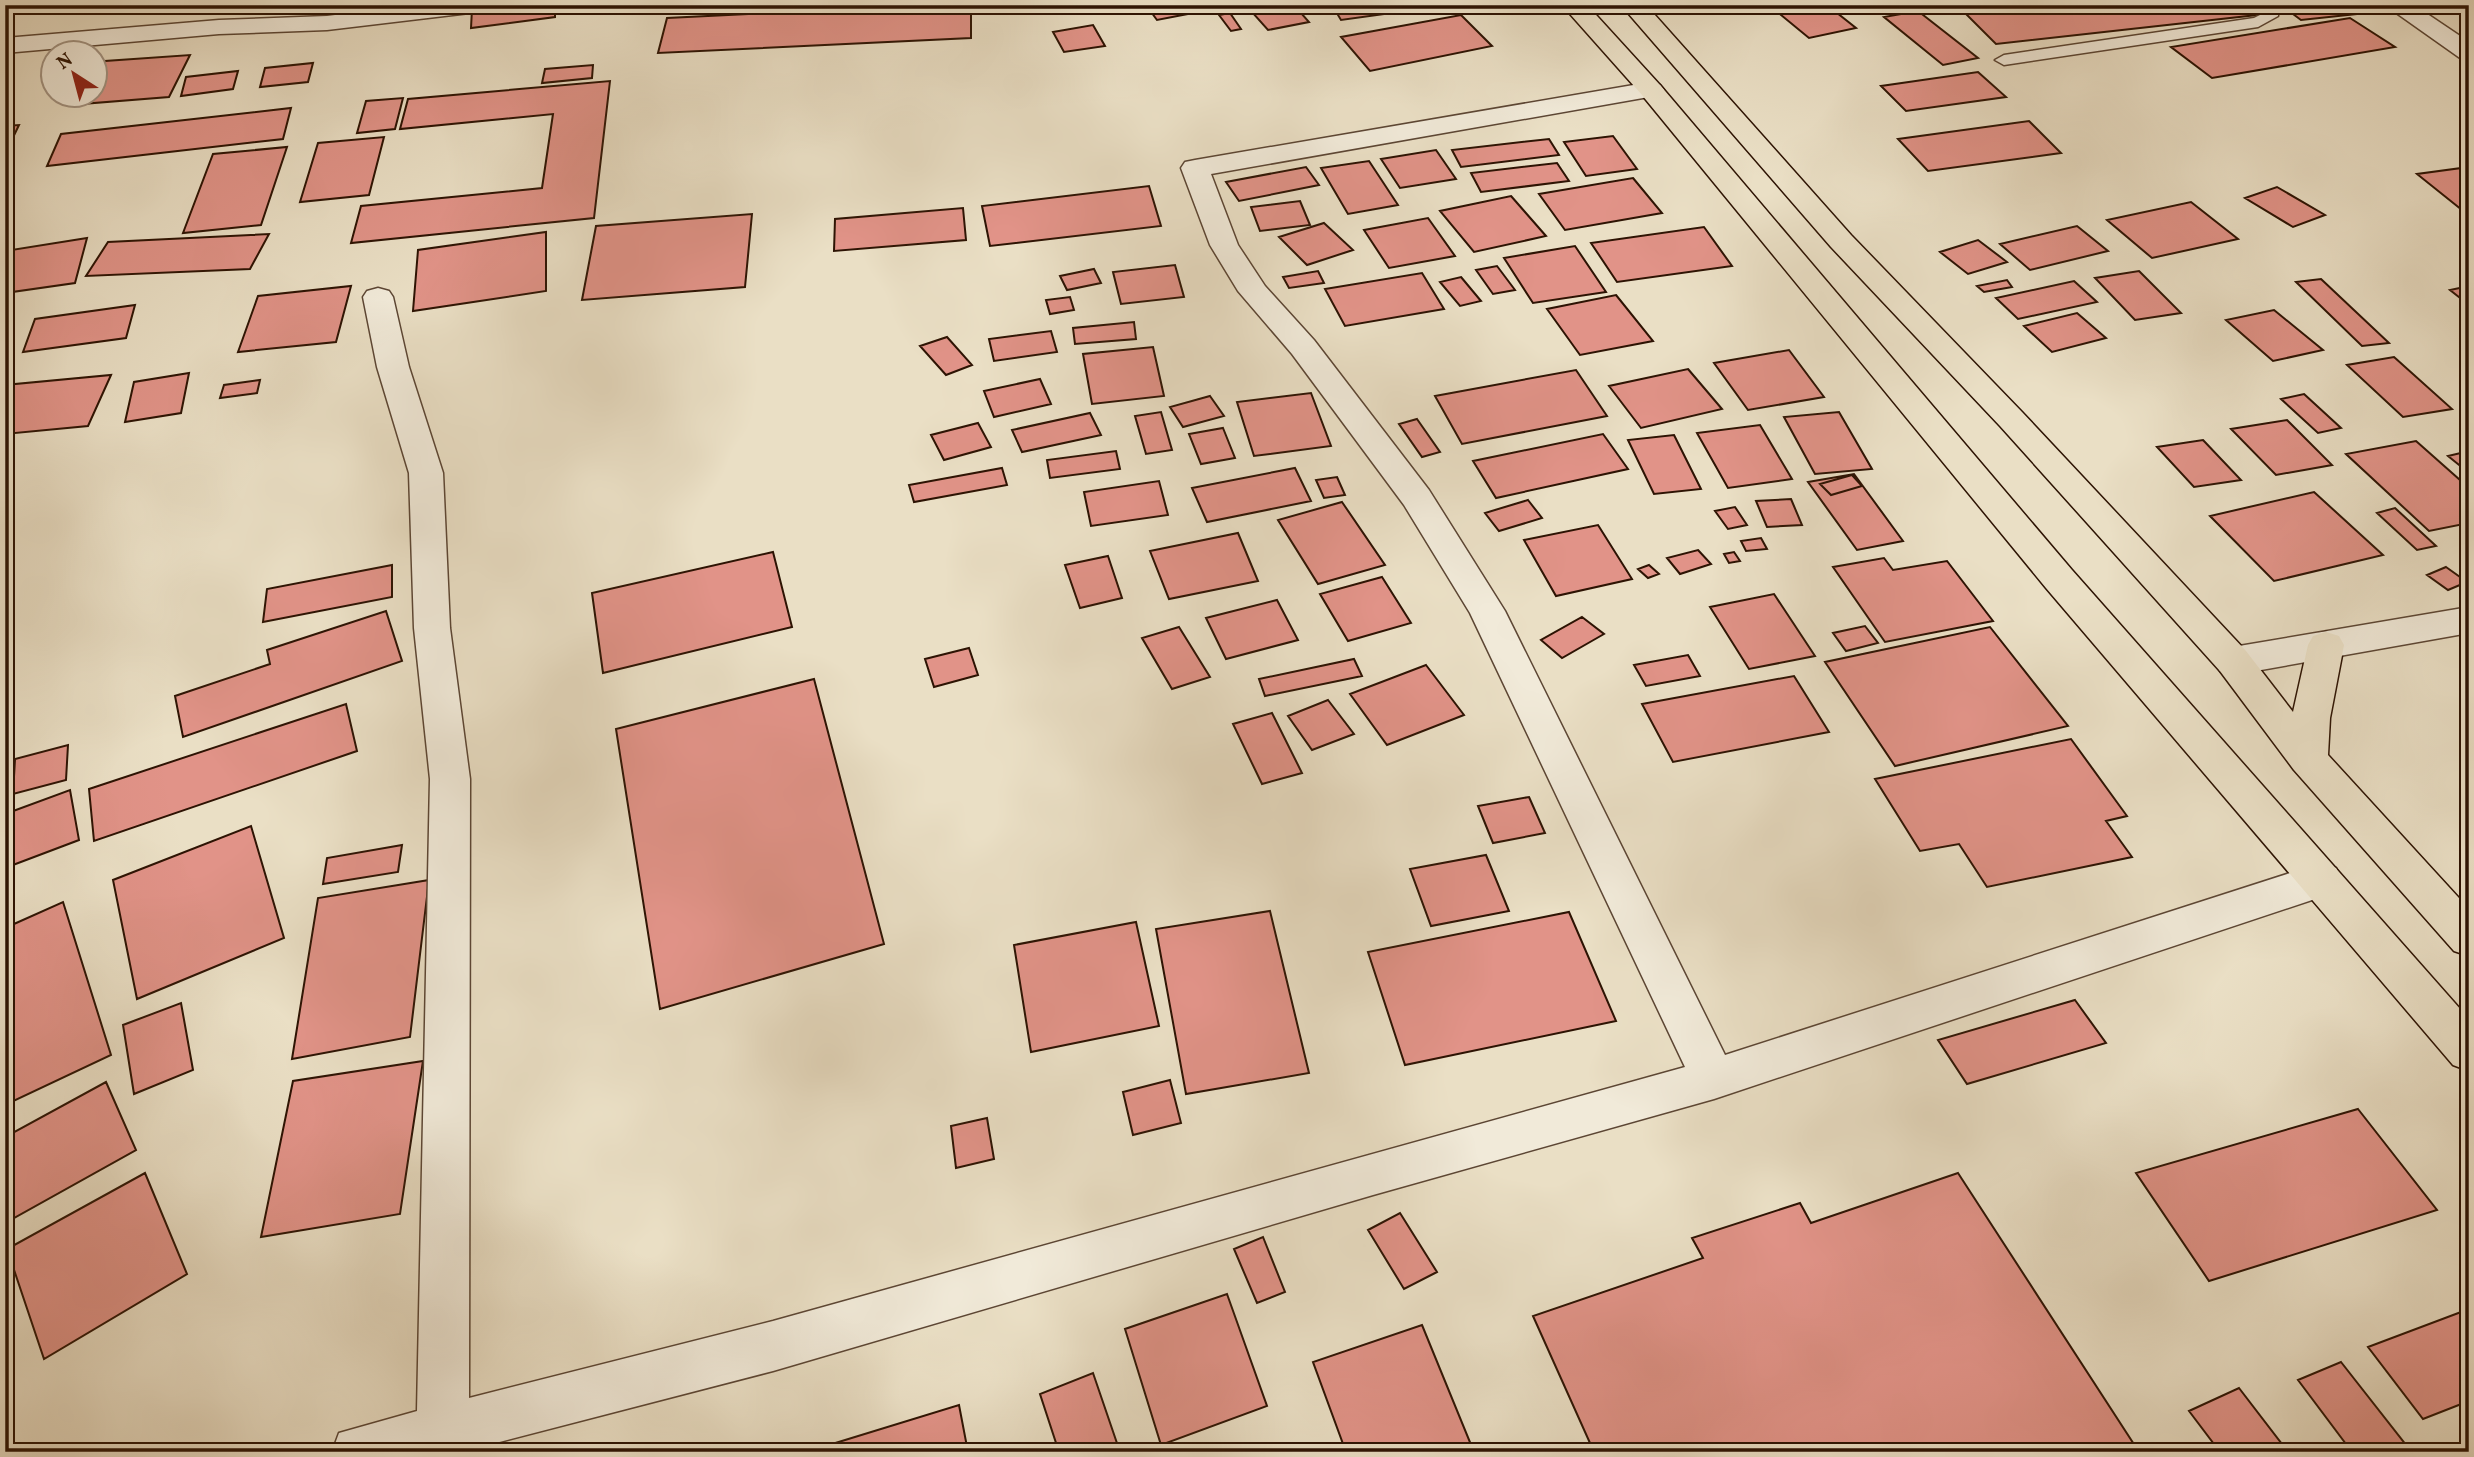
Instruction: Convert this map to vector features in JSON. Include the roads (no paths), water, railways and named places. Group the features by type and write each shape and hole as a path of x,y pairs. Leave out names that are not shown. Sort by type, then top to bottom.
{"main road":[{"path":"1574,5 1651,90 2059,579 2469,1051"},
{"path":"1633,5 1841,241 2011,419 2233,661 2308,759 2469,938"},
{"path":"2308,759 2311,718 2326,645"}],"street":[{"path":"5,46 219,27 327,23 388,11 478,5"},
{"path":"2397,5 2469,53"},
{"path":"1651,90 1195,168 1224,245 1253,291 1303,347 1417,498 1488,611 1714,1079"},
{"path":"378,297 393,367 426,473 432,628 450,779 443,1429"},
{"path":"2233,661 2469,620"},
{"path":"358,1452 773,1346 1373,1172 1714,1079 2321,880"}],"lane":[{"path":"2004,60 2258,22 2270,16 2270,5"}]}
